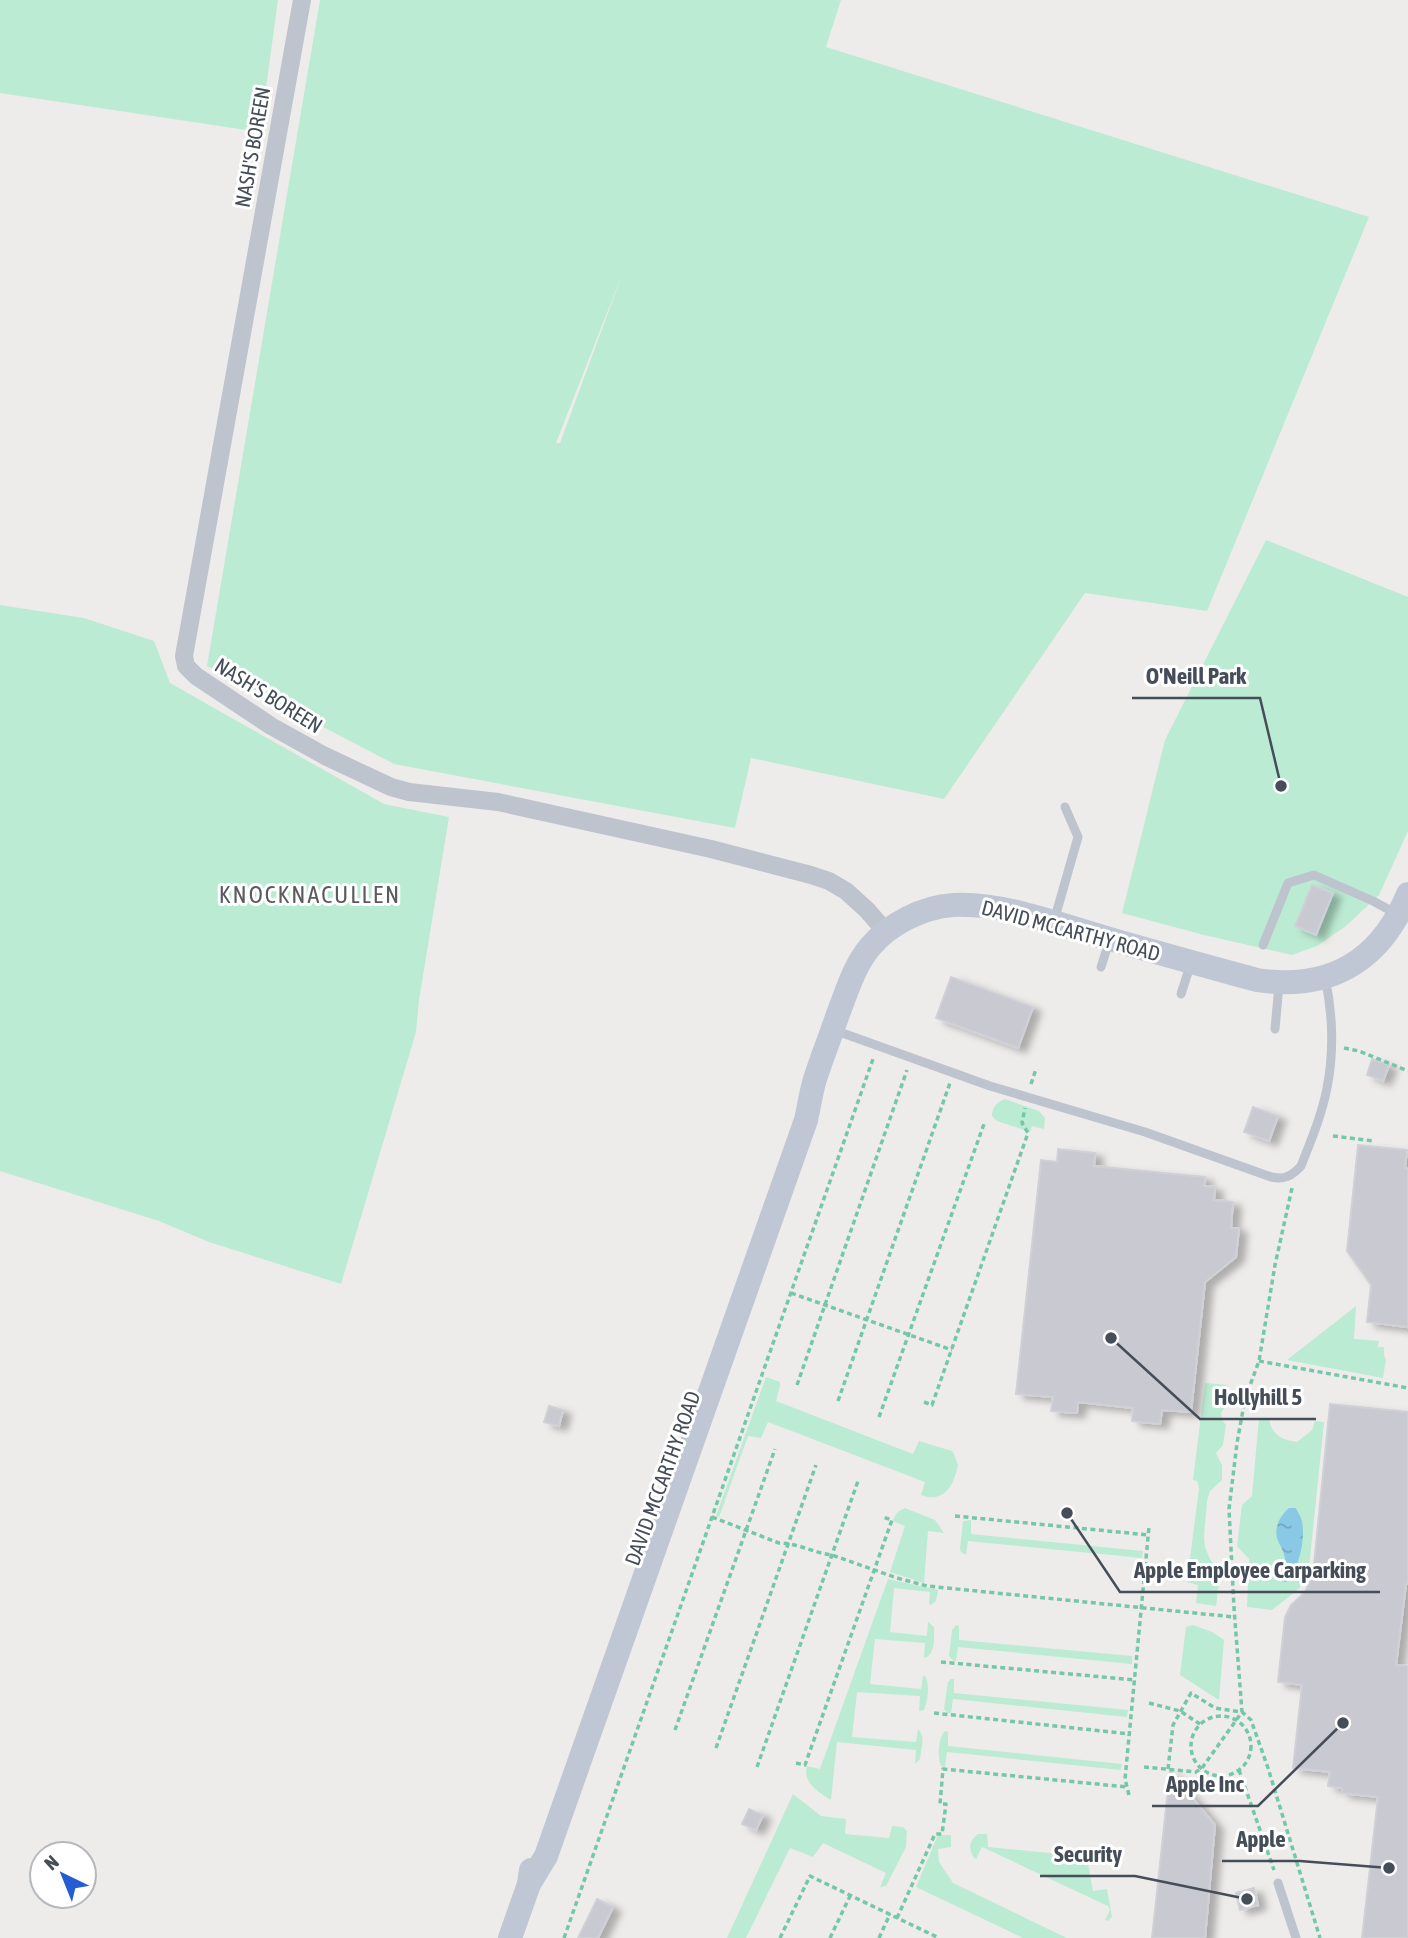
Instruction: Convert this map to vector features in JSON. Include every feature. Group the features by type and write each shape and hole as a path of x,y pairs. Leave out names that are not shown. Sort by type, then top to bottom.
{"street":[{"name":"NASH'S BOREEN","path":"302,0 184,656 186,666 195,676 271,726 325,756 391,787 409,792 499,802 711,849 811,875 846,891 886,932"},
{"name":"DAVID MCCARTHY ROAD","path":"510,1938 529,1884 534,1849 641,1538 793,1116 815,1080 852,977 870,947 886,932 927,910 950,905 983,906 1054,922 1191,962 1279,984 1325,978 1341,971 1371,951 1405,910"}],"lane":[{"path":"1054,922 1078,837 1065,807"},
{"path":"1263,945 1288,883 1314,875 1373,901 1405,910"},
{"path":"1101,967 1110,939"},
{"path":"1181,994 1191,962"},
{"path":"833,1029 1027,1098 1145,1132 1270,1177 1283,1178 1296,1173 1301,1166 1324,1101 1331,1065 1329,996 1325,978"},
{"path":"1275,1029 1279,984"},
{"path":"1278,1883 1292,1937"}],"path":[{"path":"564,1938 878,1045"},
{"path":"1331,1046 1359,1051 1408,1071"},
{"path":"797,1385 912,1058"},
{"path":"838,1401 954,1073"},
{"path":"924,1402 932,1405 1028,1133 1022,1123 1027,1098"},
{"path":"879,1417 984,1124"},
{"path":"1333,1136 1374,1141"},
{"path":"1143,1767 1196,1772 1202,1768 1242,1712 1234,1617 1230,1508 1245,1399 1259,1361 1275,1265 1296,1173"},
{"path":"791,1293 952,1350"},
{"path":"1259,1361 1408,1388"},
{"path":"676,1730 775,1448"},
{"path":"716,1748 816,1465"},
{"path":"757,1767 858,1481"},
{"path":"955,1516 1149,1535"},
{"path":"712,1517 779,1543 789,1543 832,1555 927,1586 1234,1617"},
{"path":"796,1763 806,1765 892,1520 883,1517"},
{"path":"1129,1795 1125,1779 1149,1527"},
{"path":"941,1662 1135,1680"},
{"path":"1168,1769 1173,1725 1191,1693 1215,1709 1242,1712 1251,1720 1321,1938"},
{"path":"1149,1703 1180,1711 1200,1724"},
{"path":"934,1713 1130,1734"},
{"path":"1218,1716 1237,1720 1244,1726 1251,1744 1246,1763 1230,1774 1220,1776 1210,1773 1195,1761 1191,1742 1194,1732 1200,1724 1218,1716"},
{"path":"897,1918 935,1834 942,1834 946,1804 940,1804 943,1769 1127,1787"},
{"path":"1239,1770 1278,1883"},
{"path":"780,1938 810,1876 939,1938"},
{"path":"830,1938 850,1895"},
{"path":"879,1938 890,1914"}],"green space":[{"path":"0,0 278,0 260,132 0,93"},
{"path":"320,0 841,0 826,47 1369,217 1207,611 1085,593 944,799 751,758 735,828 394,764 207,666","holes":["623,272 560,443 556,443"]},
{"path":"1266,540 1408,597 1408,831 1379,895 1346,926 1317,946 1292,955 1122,913 1165,740"},
{"path":"0,605 84,618 154,641 170,683 384,804 449,817 416,1032 341,1284 209,1242 159,1221 0,1171"},
{"path":"1005,1099 1039,1111 1045,1118 1044,1129 1032,1126 1030,1132 997,1121 992,1116 993,1110 997,1103"},
{"path":"1356,1306 1354,1339 1379,1341 1378,1347 1384,1347 1386,1359 1383,1378 1287,1360"},
{"path":"766,1377 780,1382 776,1401 913,1454 919,1441 952,1451 958,1465 951,1486 936,1497 921,1495 925,1482 768,1422 761,1438 748,1436 719,1517 716,1516"},
{"path":"1205,1383 1229,1387 1229,1401 1221,1413 1226,1425 1223,1445 1216,1453 1222,1465 1222,1480 1210,1491 1204,1537 1210,1559 1220,1574 1216,1606 1196,1603 1198,1585 1187,1582 1199,1488 1197,1481 1193,1480"},
{"path":"1259,1418 1269,1418 1272,1429 1278,1436 1297,1442 1312,1430 1315,1421 1324,1422 1309,1568 1302,1569 1300,1588 1272,1610 1247,1607 1249,1559 1237,1546 1242,1505 1252,1496"},
{"path":"905,1508 935,1520 944,1533 928,1531 924,1583 890,1572 905,1526 893,1521 897,1513"},
{"path":"971,1520 971,1534 1143,1551 1142,1558 968,1541 966,1555 960,1549 963,1521"},
{"path":"888,1579 938,1590 936,1601 931,1605 930,1592 894,1588 890,1632 927,1636 928,1622 934,1627 934,1645 931,1653 924,1658 925,1643 875,1639 870,1684 921,1689 925,1676 927,1702 924,1710 919,1711 920,1696 857,1692 852,1737 916,1742 918,1729 922,1739 920,1759 915,1764 916,1750 837,1742 831,1800 809,1782 807,1766 820,1769"},
{"path":"956,1625 959,1626 959,1640 1132,1656 1132,1664 958,1647 954,1661 949,1656 952,1630"},
{"path":"1193,1625 1224,1640 1219,1700 1180,1675 1186,1627"},
{"path":"954,1679 954,1693 1128,1710 1127,1717 953,1699 951,1713 947,1713 944,1709 948,1682"},
{"path":"945,1731 948,1732 948,1746 1122,1764 1121,1770 947,1752 945,1767 941,1766 939,1753"},
{"path":"793,1794 821,1816 846,1819 845,1834 889,1838 892,1826 903,1827 907,1831 906,1847 886,1886 880,1887 886,1873 823,1843 813,1857 790,1848 746,1938 727,1938"},
{"path":"978,1834 987,1834 988,1847 1101,1858 1088,1863 1093,1891 1107,1889 1112,1917 1108,1921 1105,1920 1110,1910 1108,1906 982,1847 976,1859 974,1858 970,1845"},
{"path":"938,1835 951,1835 951,1847 938,1849 939,1862 953,1883 1067,1938 1023,1938 916,1887"}],"water":[{"path":"1289,1508 1296,1508 1303,1525 1303,1534 1295,1570 1286,1582 1282,1581 1285,1559 1276,1529"}],"building":[{"path":"1312,885 1333,893 1316,935 1295,926"},
{"path":"951,977 1033,1007 1018,1048 936,1018"},
{"path":"1372,1059 1389,1065 1383,1081 1367,1075"},
{"path":"1253,1107 1278,1116 1269,1141 1244,1132"},
{"path":"1358,1145 1407,1150 1405,1168 1408,1169 1408,1327 1367,1322 1371,1285 1347,1251"},
{"path":"1058,1149 1095,1153 1094,1166 1205,1177 1204,1186 1215,1187 1214,1200 1233,1202 1231,1228 1239,1228 1236,1257 1205,1282 1191,1412 1162,1410 1160,1424 1132,1421 1133,1408 1078,1402 1077,1413 1051,1411 1053,1397 1016,1394 1041,1160 1057,1162"},
{"path":"1330,1404 1408,1412 1408,1584 1396,1665 1408,1666 1408,1938 1362,1938 1378,1797 1342,1793 1342,1788 1328,1786 1330,1772 1293,1768 1302,1685 1278,1682 1285,1617 1291,1605 1305,1592 1313,1574"},
{"path":"549,1406 563,1410 559,1426 544,1422"},
{"path":"1170,1771 1215,1825 1205,1938 1152,1938"},
{"path":"749,1809 763,1815 756,1830 742,1824"},
{"path":"1254,1888 1258,1905 1240,1910 1236,1893"},
{"path":"597,1899 613,1907 598,1938 578,1938"}],"place":[{"name":"O'Neill Park","path":"1281,786"},
{"name":"Hollyhill 5","path":"1111,1338"},
{"name":"Apple Employee Carparking","path":"1067,1513"},
{"name":"Apple Inc","path":"1343,1723"},
{"name":"Apple","path":"1389,1868"},
{"name":"Security","path":"1247,1899"}],"district":[{"name":"KNOCKNACULLEN","path":"310,894"}]}
